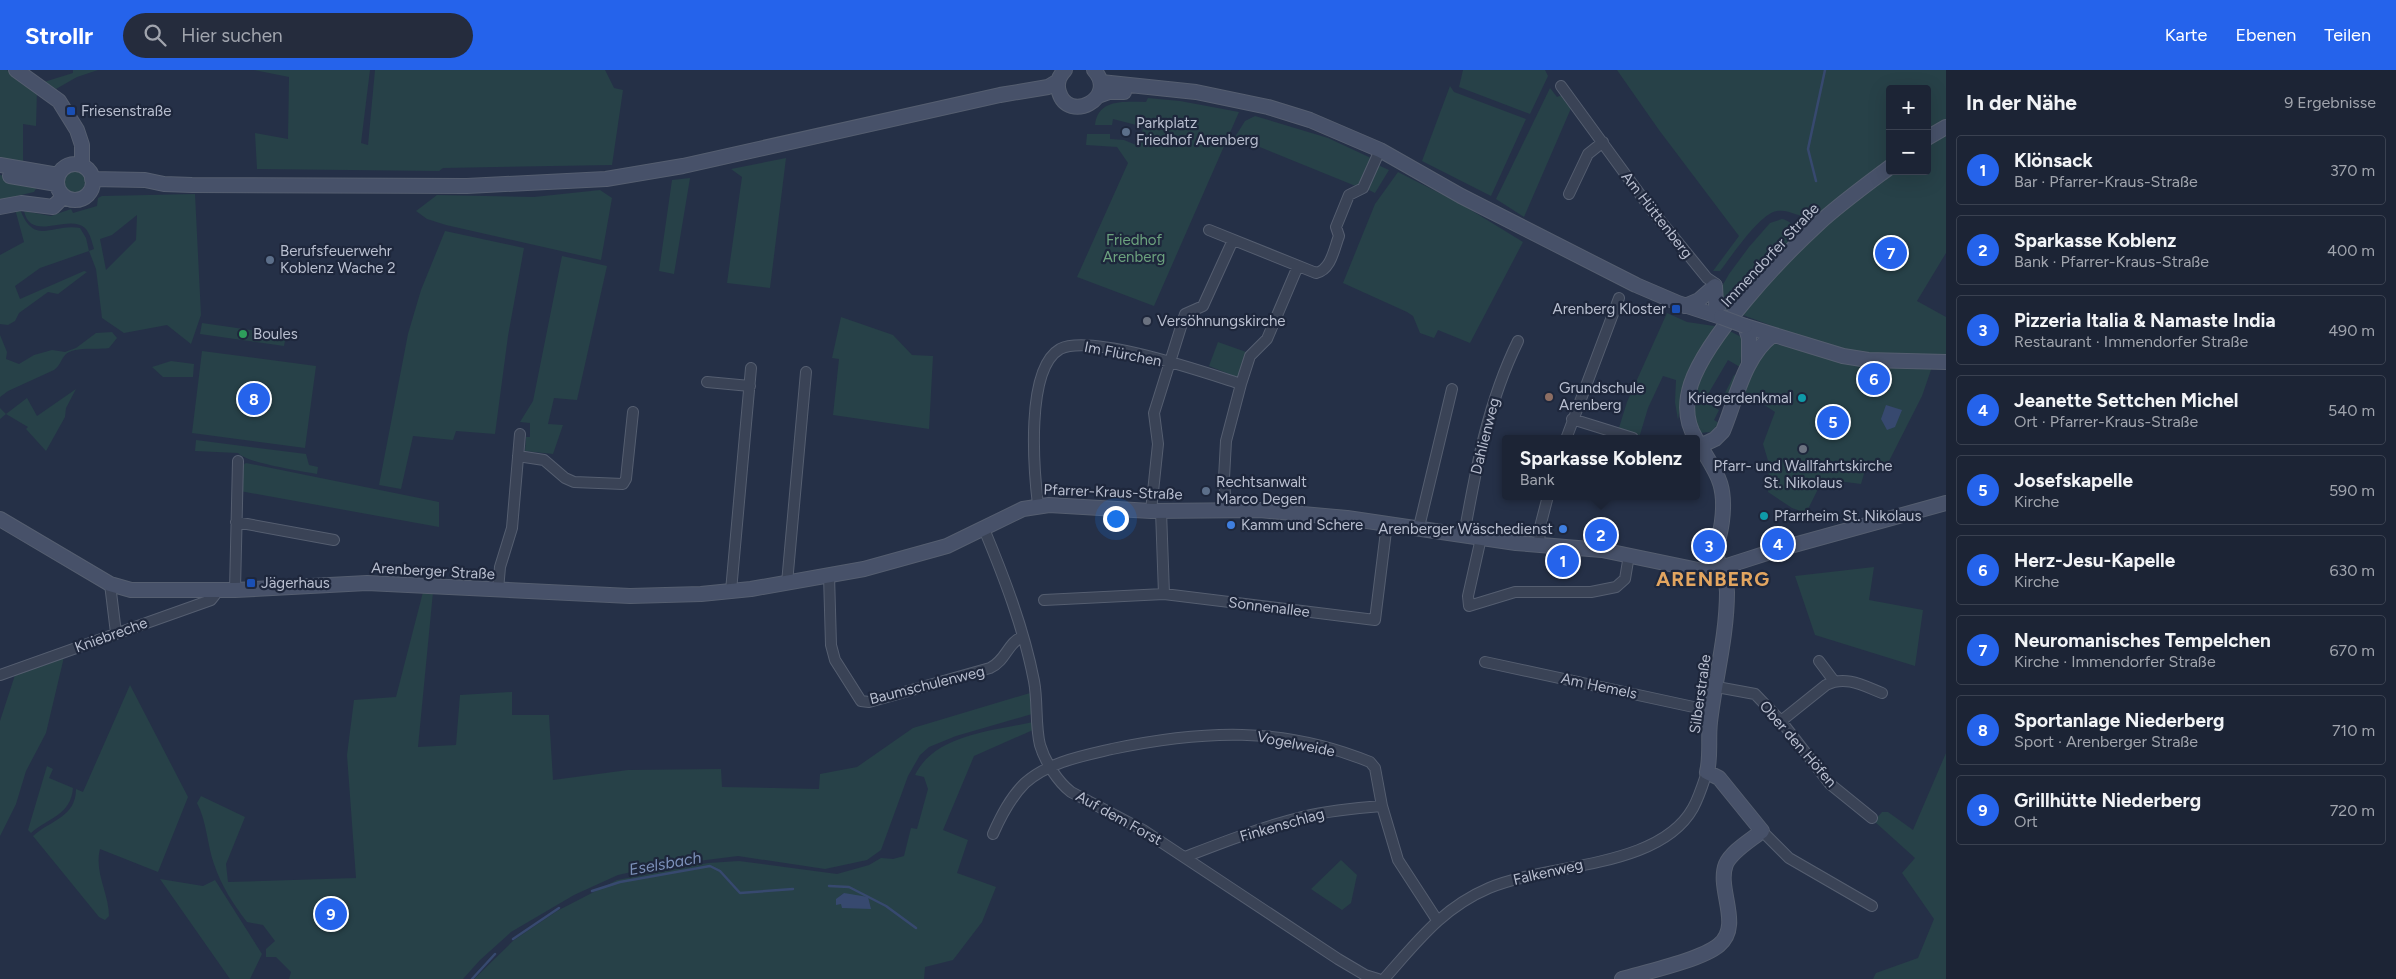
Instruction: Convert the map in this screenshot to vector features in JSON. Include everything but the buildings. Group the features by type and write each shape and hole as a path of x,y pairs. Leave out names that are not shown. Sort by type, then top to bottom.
{"street":[{"path":"16,70 59,101 77,130 82,145 76,165"},
{"path":"1060,96 1062,73"},
{"path":"92,183 145,188 164,184 467,186 606,180 683,166 1048,87 1062,73"},
{"path":"989,99 1050,94 1060,96 1066,103 1078,107 1089,105 1098,83 1183,90 1268,107 1310,120 1591,263 1685,306 1850,358 1946,362"},
{"name":"Am Hüttenberg","path":"1562,86 1650,208 1707,278 1716,284"},
{"path":"1931,136 1946,127"},
{"path":"1570,194 1588,154 1603,142"},
{"path":"1210,230 1316,273 1328,265 1339,236 1336,227 1349,195 1363,188 1378,153"},
{"path":"0,165 57,180"},
{"path":"57,180 63,168 76,165 89,171 92,183 86,195 78,199 64,196"},
{"name":"Immendorfer Straße","path":"1694,435 1688,423 1687,401 1694,377 1705,356 1740,307 1826,218 1886,170"},
{"path":"0,172 10,176 57,180"},
{"path":"57,180 64,196"},
{"path":"0,207 21,203 53,207 64,196"},
{"name":"Im Flürchen","path":"1156,511 1158,444 1154,412 1185,314 1203,306 1233,240"},
{"path":"1226,510 1224,478 1226,441 1241,384 1250,356 1267,338 1298,266"},
{"path":"1685,306 1699,300 1715,286 1716,304 1721,318"},
{"path":"1567,435 1620,298"},
{"path":"1745,326 1750,344 1748,368"},
{"path":"1700,441 1715,439 1722,431 1748,368 1761,346 1773,335"},
{"name":"Dahlienweg","path":"1464,535 1483,436 1501,376 1518,341"},
{"name":"Im Flürchen","path":"1038,505 1034,464 1034,429 1044,372 1051,357 1067,347 1088,346 1136,354 1241,384"},
{"path":"731,591 752,368"},
{"path":"787,583 806,372"},
{"path":"706,382 750,386"},
{"path":"1419,527 1452,389"},
{"path":"518,456 544,460 565,478 574,482 623,484 626,479 633,412"},
{"path":"1572,419 1623,435"},
{"path":"498,590 500,567 512,528 520,434"},
{"name":"Immendorfer Straße","path":"1700,446 1719,478 1723,489 1723,509 1717,555 1721,569"},
{"path":"235,590 238,460"},
{"path":"1539,546 1540,527 1547,500"},
{"name":"Pfarrer-Kraus-Straße","path":"630,596 731,591 787,583 892,562 936,550 984,529 1015,512 1038,505 1072,504 1156,511 1226,510 1290,512 1419,527 1539,546 1587,548 1708,572 1784,548 1946,503"},
{"path":"1156,511 1164,594"},
{"name":"Arenberger Straße","path":"0,518 110,584 140,591 235,590 367,583 630,596"},
{"path":"236,522 334,540"},
{"name":"Sonnenallee","path":"1044,600 1164,594 1375,620 1386,523"},
{"name":"Auf dem Forst","path":"984,529 1001,572 1034,681 1040,745 1062,785 1143,830 1338,958 1365,975 1378,979"},
{"path":"1481,538 1468,596 1469,606 1515,592 1591,592 1610,589 1624,582 1630,555"},
{"name":"Silberstraße","path":"1707,772 1712,710 1717,687 1727,600 1727,585 1721,569"},
{"name":"Baumschulenweg","path":"829,575 831,645 835,660 861,701 869,702 990,668 1005,657 1014,641 1022,637"},
{"path":"110,584 116,633"},
{"name":"Kniebreche","path":"0,675 211,600 215,595 215,590"},
{"path":"1820,661 1834,681"},
{"name":"Am Hemels","path":"1485,662 1712,710"},
{"path":"1781,721 1826,684 1834,681 1850,681 1882,694"},
{"name":"Ober den Höfen","path":"1717,687 1755,694 1781,721 1830,784 1872,818"},
{"name":"Vogelweide","path":"1050,766 1090,754 1187,736 1232,733 1272,736 1318,746 1370,762 1375,768 1382,806 1398,860 1437,920"},
{"path":"993,834 1014,796 1026,783 1050,766"},
{"path":"1707,772 1719,778 1762,831 1789,858 1872,906"},
{"name":"Falkenweg","path":"1384,979 1437,920 1453,907 1489,888 1527,875 1614,858 1664,838 1680,825 1693,808 1707,772"},
{"name":"Finkenschlag","path":"1185,857 1264,828 1303,817 1346,809 1382,806"},
{"path":"1622,979 1702,954 1718,946 1724,940 1729,917 1725,876 1727,863 1762,831"}],"green space":[{"path":"0,70 7,70 23,85 37,90 36,126 23,124 23,162 0,160"},
{"path":"73,70 98,70 77,77 56,89 44,82 73,73"},
{"path":"254,70 370,70 361,143 368,145 375,70 605,70 614,88 623,90 612,165 443,168 439,171 257,169 255,133 288,139 289,77"},
{"path":"1463,70 1545,70 1548,76 1530,114 1459,87"},
{"path":"1617,70 1946,70 1946,122 1931,129 1931,85 1886,85 1886,163 1816,217 1811,218 1777,211 1762,219 1746,236 1720,271 1713,271 1739,236 1659,130"},
{"path":"1450,86 1454,92 1526,119 1491,196 1422,161"},
{"path":"1550,88 1557,97 1562,95 1572,106 1524,217 1496,199"},
{"name":"Friedhof Arenberg","path":"1148,98 1180,101 1239,112 1154,306 1077,277 1128,163 1117,147 1086,145 1087,134 1110,134 1110,139 1124,140 1136,145 1144,127 1113,119 1112,125 1095,125 1097,116 1101,110 1114,103 1146,102"},
{"path":"1255,116 1328,138 1371,158 1358,187 1235,137 1245,121"},
{"path":"1946,133 1946,253 1917,301 1946,317 1946,356 1845,353 1740,314 1817,231 1886,174 1931,175 1931,140"},
{"path":"786,158 770,288 727,283 742,177 731,169"},
{"path":"1378,165 1389,170 1375,193 1365,188"},
{"path":"74,171 82,174 85,182 82,190 74,193 66,190 63,182 66,174"},
{"path":"1398,172 1461,204 1523,242 1470,343 1438,330 1434,338 1420,333 1413,316 1407,312 1343,283 1375,204"},
{"path":"0,175 39,184 34,192 0,200"},
{"path":"690,178 674,274 659,271 672,180"},
{"path":"600,190 612,198 601,260 446,225 427,219 416,211 437,195 534,197"},
{"path":"195,194 201,315 191,344 167,325 124,333 102,318 96,269 89,251 94,249 90,235 85,228 78,224 34,225 28,220 24,211 51,216 71,209 73,213 97,206 98,198 102,196","holes":["137,215 136,240 106,270 100,239 112,235"]},
{"path":"15,209 20,209 25,221 31,227 38,230 80,228 86,238 89,251 40,268 15,286 20,299 84,271 87,272 58,294 48,292 19,313 15,321 8,325 0,324 0,255 24,242"},
{"path":"1782,219 1788,221 1792,226 1794,238 1731,312 1721,305 1721,288 1749,247 1770,223"},
{"path":"445,231 524,248 508,336 495,434 456,431 453,440 413,436 401,489 379,485 408,334 421,290"},
{"path":"562,256 607,266 577,400 554,398 548,424 563,425 553,454 525,451 526,437 530,437 530,423 520,422 533,401"},
{"path":"1667,313 1687,322 1721,327 1683,388 1678,420 1675,402 1676,380 1663,376 1648,408 1640,435 1630,435 1618,431 1627,402"},
{"path":"841,317 893,335 912,355 933,356 929,429 833,415 839,359 832,358"},
{"name":"Boules","path":"202,323 286,335 284,346 200,334"},
{"path":"1728,330 1743,338 1740,367 1728,360 1704,401 1719,410 1714,420 1719,423 1711,432 1699,433 1694,420 1695,392 1699,379"},
{"path":"112,332 117,338 109,348 81,349 70,352 66,354 54,370 8,391 0,397 0,335 7,352 6,359 19,364 34,355 52,350 65,352 76,348 96,333"},
{"path":"1218,342 1249,353 1239,378 1209,366"},
{"path":"1772,343 1840,361 1932,367 1922,396 1887,465 1868,460 1861,484 1823,479 1806,513 1792,508 1768,492 1769,464 1763,444 1775,412 1745,392 1754,366"},
{"path":"202,351 316,366 305,448 192,433"},
{"path":"171,361 194,364 193,377 163,377 152,367"},
{"path":"1734,375 1738,376 1726,404 1721,401"},
{"path":"76,389 66,408 65,417 46,451 26,429 28,427 6,414 27,398 37,416"},
{"path":"0,408 6,414 0,419"},
{"path":"196,440 306,454 309,465 318,467 317,474 263,463 243,457 238,453 195,451"},
{"path":"246,463 439,502 439,527 240,491 241,466"},
{"path":"1874,567 1869,600 1923,610 1915,666 1815,635 1795,576"},
{"path":"423,592 433,592 418,747 456,745 460,695 512,692 512,715 549,715 553,780 628,770 721,769 722,787 819,789 820,774 857,767 913,728 1030,693 1032,714 956,736 929,747 920,755 908,776 881,850 867,860 825,869 738,856 658,866 618,875 574,895 511,932 480,960 463,979 289,979 291,972 276,957 266,957 266,949 275,941 263,925 247,922 224,887 214,864 203,818 197,803 201,796 245,817 226,864 228,882 356,878 347,755 354,700 396,697"},
{"path":"64,657 46,733 26,771 16,804 0,836 0,721 15,675"},
{"path":"130,685 188,797 158,872 100,849 100,875 107,899 109,916 105,920 99,917 33,836 67,812 72,806 76,789 83,792"},
{"path":"1033,722 1033,730 974,756 943,830 968,840 957,873 996,887 982,922 953,960 925,967 924,979 474,979 514,940 557,911 617,880 708,863 739,861 837,874 869,865 881,858 893,859 904,856 911,828 917,829 928,789 924,777 915,775 924,761 936,751 967,736","holes":["844,893 869,905 841,904 839,897"]},
{"path":"1946,753 1946,979 1873,979 1876,973 1918,958 1934,919 1902,873 1915,858 1874,821 1882,812 1888,812 1913,830"},
{"path":"47,766 53,769 49,778 73,788 71,797 68,804 58,815 31,833 28,830"},
{"path":"1341,860 1357,875 1351,903 1342,910 1311,889"},
{"path":"160,879 203,886 215,880 262,954 250,979 230,979"}],"water":[{"path":"1886,405 1902,410 1895,427 1887,430 1881,419"},
{"path":"844,893 868,897 871,909 842,908 841,904 836,905 836,899"}],"waterway":[{"path":"1816,181 1808,149 1825,70"},
{"name":"Eselsbach","path":"592,891 620,882 710,866 720,871 740,893 793,889"},
{"name":"Eselsbach","path":"829,886 849,887 886,906 916,928"},
{"name":"Eselsbach","path":"513,939 559,908"},
{"name":"Eselsbach","path":"472,979 495,954"}],"place":[{"name":"Friesenstraße","path":"71,111"},
{"name":"Parkplatz Friedhof Arenberg","path":"1126,132"},
{"name":"Neuromanisches Tempelchen","path":"1891,253"},
{"name":"Berufsfeuerwehr Koblenz Wache 2","path":"270,260"},
{"name":"Arenberg Kloster","path":"1676,309"},
{"name":"Versöhnungskirche","path":"1147,321"},
{"name":"Boules","path":"243,334"},
{"name":"Herz-Jesu-Kapelle","path":"1874,379"},
{"name":"Grundschule Arenberg","path":"1549,397"},
{"name":"Kriegerdenkmal","path":"1802,398"},
{"name":"Sportanlage Niederberg","path":"254,399"},
{"name":"Josefskapelle","path":"1833,422"},
{"name":"Pfarr- und Wallfahrtskirche St. Nikolaus","path":"1803,449"},
{"name":"Rechtsanwalt Marco Degen","path":"1206,491"},
{"name":"Pfarrheim St. Nikolaus","path":"1764,516"},
{"name":"Kamm und Schere","path":"1231,525"},
{"name":"Arenberger Wäschedienst","path":"1563,529"},
{"name":"Sparkasse Koblenz","path":"1601,535"},
{"name":"Jeanette Settchen Michel","path":"1778,544"},
{"name":"Pizzeria Italia & Namaste India","path":"1709,546"},
{"name":"Klönsack","path":"1563,561"},
{"name":"Jägerhaus","path":"251,583"},
{"name":"Grillhütte Niederberg","path":"331,914"}],"district":[{"name":"ARENBERG","path":"1713,579"}]}
